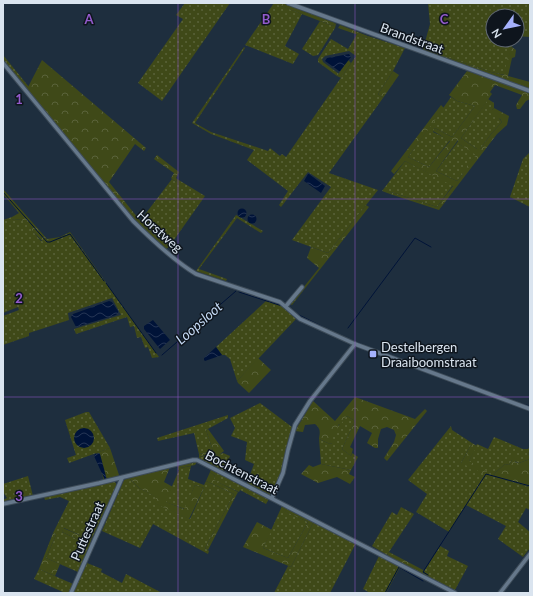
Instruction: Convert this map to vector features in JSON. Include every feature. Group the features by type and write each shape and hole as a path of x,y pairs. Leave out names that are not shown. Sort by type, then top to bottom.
{"street":[{"name":"Brandstraat","path":"288,3 530,91"},
{"name":"Horstweg","path":"3,63 133,221 146,235 196,274 280,302 300,319 355,344 530,409"},
{"path":"286,306 302,287"},
{"path":"272,498 283,473 289,444 295,425 310,401 355,344"},
{"name":"Bochtenstraat","path":"3,504 122,478 155,468 197,460 455,593"},
{"name":"Puttestraat","path":"71,593 122,478"},
{"path":"500,593 530,554"}],"green space":[{"path":"185,3 230,3 162,101 138,83 183,19 176,15"},
{"path":"273,3 282,3 335,23 333,26"},
{"path":"274,3 302,14 285,46 299,54 293,64 245,45"},
{"path":"428,3 530,3 530,37 525,37 525,8 485,8 485,48 511,48 505,75 491,72 423,49 430,24"},
{"path":"320,21 333,26 335,23 336,24 318,55 313,56 302,49"},
{"path":"340,25 368,36 367,38 338,28"},
{"path":"357,34 405,48 393,71 378,94 383,98 329,173 378,190 328,253 292,240 331,187 308,172 281,207 279,205 288,191 247,160 254,150 211,134 192,123 244,47 245,48 195,123 211,132 268,151 270,148 280,156 282,154 286,157 356,56 349,51 325,56 322,59 323,62 339,74 337,76 318,62 318,59 331,39 348,49"},
{"path":"513,48 516,50 515,57 512,58 508,76 530,82 530,99 526,101 520,109 517,109 516,105 522,95 495,85 490,92 492,94 461,138 477,149 480,149 502,122 500,119 492,116 490,112 494,108 509,116 507,125 497,134 439,210 390,194 391,192 437,207 453,186 405,161 394,174 391,171 441,105 444,108 408,157 429,167 450,141 433,131 435,128 452,137 475,106 457,101 449,95 467,71 524,91 526,87 423,51 423,49 504,75 509,51","holes":["458,140 459,144 476,155 461,173 463,174 457,181 436,171"]},
{"path":"3,55 29,87 27,89 3,60"},
{"path":"42,60 146,148 144,151 135,144 109,182 146,228 169,247 166,249 137,223 27,89"},
{"path":"348,60 351,63 341,78 337,76"},
{"path":"393,71 399,75 383,98 378,94"},
{"path":"451,97 457,101 475,106 452,137 435,128 433,132 450,140 429,167 408,157"},
{"path":"488,99 494,103 494,108 492,110 502,122 480,149 477,149 461,138"},
{"path":"459,140 459,144 477,154 457,181 436,171"},
{"path":"530,152 530,207 510,197 523,159"},
{"path":"157,155 179,172 176,182 171,178 174,173 154,159"},
{"path":"405,161 453,185 437,207 391,192 390,194 382,191"},
{"path":"172,179 176,182 177,179 205,196 169,247 146,228 140,221"},
{"path":"3,189 47,239 60,237 61,239 46,245 21,219 12,219 12,217 19,213 3,194"},
{"path":"366,205 369,207 292,305 290,304 319,268 307,258 311,247 328,253"},
{"path":"236,215 263,231 261,233 237,218 199,269 227,279 226,281 196,271"},
{"path":"12,217 14,220 21,219 41,241 61,239 60,237 70,232 159,357 152,358 148,347 145,348 141,337 137,338 134,326 130,327 127,317 76,334 74,329 121,315 112,298 68,313 69,320 29,333 29,336 3,345 3,316 19,310 18,307 3,313 3,220"},
{"path":"266,301 282,306 296,319 237,381 230,359 225,355 222,355 216,347"},
{"path":"258,358 271,370 249,393 237,381"},
{"path":"355,397 415,419 425,409 427,411 387,461 384,458 394,442 396,435 394,430 387,427 381,429 378,439 378,448 375,448 367,443 372,433 360,426 350,447 353,449 351,456 342,449 355,421 347,416 340,425 339,424 336,432 333,433 332,443 330,444 319,439 320,431 315,424 305,425 303,432 295,431 313,401 335,421"},
{"path":"260,403 292,427 277,485 269,495 247,483 254,464 245,460 247,442 231,436 235,428 230,418"},
{"path":"89,412 110,448 69,463 67,458 76,455 65,420"},
{"path":"228,415 228,418 206,430 213,451 199,454 194,433 158,441 157,438"},
{"path":"347,416 355,421 342,449 351,456 352,453 358,457 351,470 321,464 319,439 330,444 332,443 332,433"},
{"path":"451,426 452,430 472,443 461,463 469,461 477,444 488,449 494,437 523,449 528,449 530,447 530,452 528,453 530,459 519,463 512,460 509,465 505,464 495,473 494,476 528,487 530,485 530,510 526,508 518,522 530,532 530,548 523,557 498,539 506,526 466,505 449,532 416,512 427,494 408,480"},
{"path":"208,429 224,451 219,455 208,454 199,457 199,454 213,451 206,430"},
{"path":"472,443 477,446 469,461 487,471 485,474 461,463"},
{"path":"110,448 119,475 104,481 96,453"},
{"path":"223,453 230,456 224,471 199,459 199,457 202,456"},
{"path":"514,453 518,456 515,462 519,463 530,459 529,487 494,476 495,473 505,464 509,465 512,460 510,455"},
{"path":"194,461 197,462 195,465 180,468 178,470 178,465"},
{"path":"321,464 351,470 349,474 355,477 350,484 337,477 318,483 301,474 309,465 313,467"},
{"path":"191,466 188,479 204,485 206,481 234,494 205,548 209,551 208,554 153,524 140,548 102,531 124,480 129,478 139,488 157,497 155,503 190,519 204,488 195,485 185,509 165,502 180,468"},
{"path":"170,467 164,482 173,487 166,502 184,509 195,485 204,488 189,519 154,503 156,497 139,488 129,478"},
{"path":"211,469 269,499 266,504 240,490 239,492 213,480 215,476 210,472"},
{"path":"210,472 215,476 214,480 238,492 208,550 205,548 234,494 206,481"},
{"path":"28,476 33,496 3,502 3,500 7,498 3,492 3,484"},
{"path":"113,481 116,483 116,488 91,540 64,528 62,532 90,545 78,572 46,558 56,535 53,533 69,501 60,497 45,500 44,497"},
{"path":"282,506 286,507 285,511 308,522 288,558 263,548"},
{"path":"286,507 314,521 291,567 243,547 257,522 272,530 263,548 288,558 308,522 284,511"},
{"path":"401,507 414,514 387,555 372,546 392,512 397,515"},
{"path":"314,521 356,543 330,593 274,593 288,566 291,567"},
{"path":"63,528 91,540 90,545 62,532"},
{"path":"53,533 56,535 46,558 60,564 55,576 39,569"},
{"path":"440,546 449,551 447,556 468,566 455,590 423,574"},
{"path":"389,552 425,571 423,574 387,555"},
{"path":"379,556 400,567 386,593 370,593 363,589"},
{"path":"87,563 102,569 101,572 122,583 126,574 162,593 73,593"},
{"path":"39,569 73,584 69,593 65,593 34,579"}],"water":[{"path":"349,54 351,57 340,71 325,61 327,58"},
{"path":"308,174 325,186 321,193 304,181"},
{"path":"242,208 247,213 242,218 237,213"},
{"path":"252,214 257,219 252,224 247,219"},
{"path":"109,301 112,302 118,311 116,315 76,327 71,317 73,314"},
{"path":"153,320 170,340 160,349 144,329 144,326"},
{"path":"216,347 222,355 205,361 204,358"},
{"path":"84,428 91,431 94,438 91,445 84,448 77,445 74,438 77,431"},
{"path":"99,453 107,480 105,481 94,456 95,454"}],"waterway":[{"name":"Loopsloot","path":"3,192 47,242 70,234 104,281"},
{"path":"348,328 415,238 431,247"},
{"name":"Loopsloot","path":"106,283 156,353"},
{"name":"Loopsloot","path":"162,355 236,291"},
{"name":"Loopsloot","path":"239,292 282,306"},
{"name":"Loopsloot","path":"297,314 323,327"},
{"name":"Loopsloot","path":"351,340 361,344"},
{"name":"Loopsloot","path":"392,356 405,361"},
{"name":"Loopsloot","path":"410,362 416,365"},
{"name":"Loopsloot","path":"522,404 530,406"},
{"path":"428,575 423,572 486,474 530,486"},
{"path":"385,593 399,567 423,581"}],"place":[{"name":"Destelbergen Draaiboomstraat","path":"373,354"}]}
